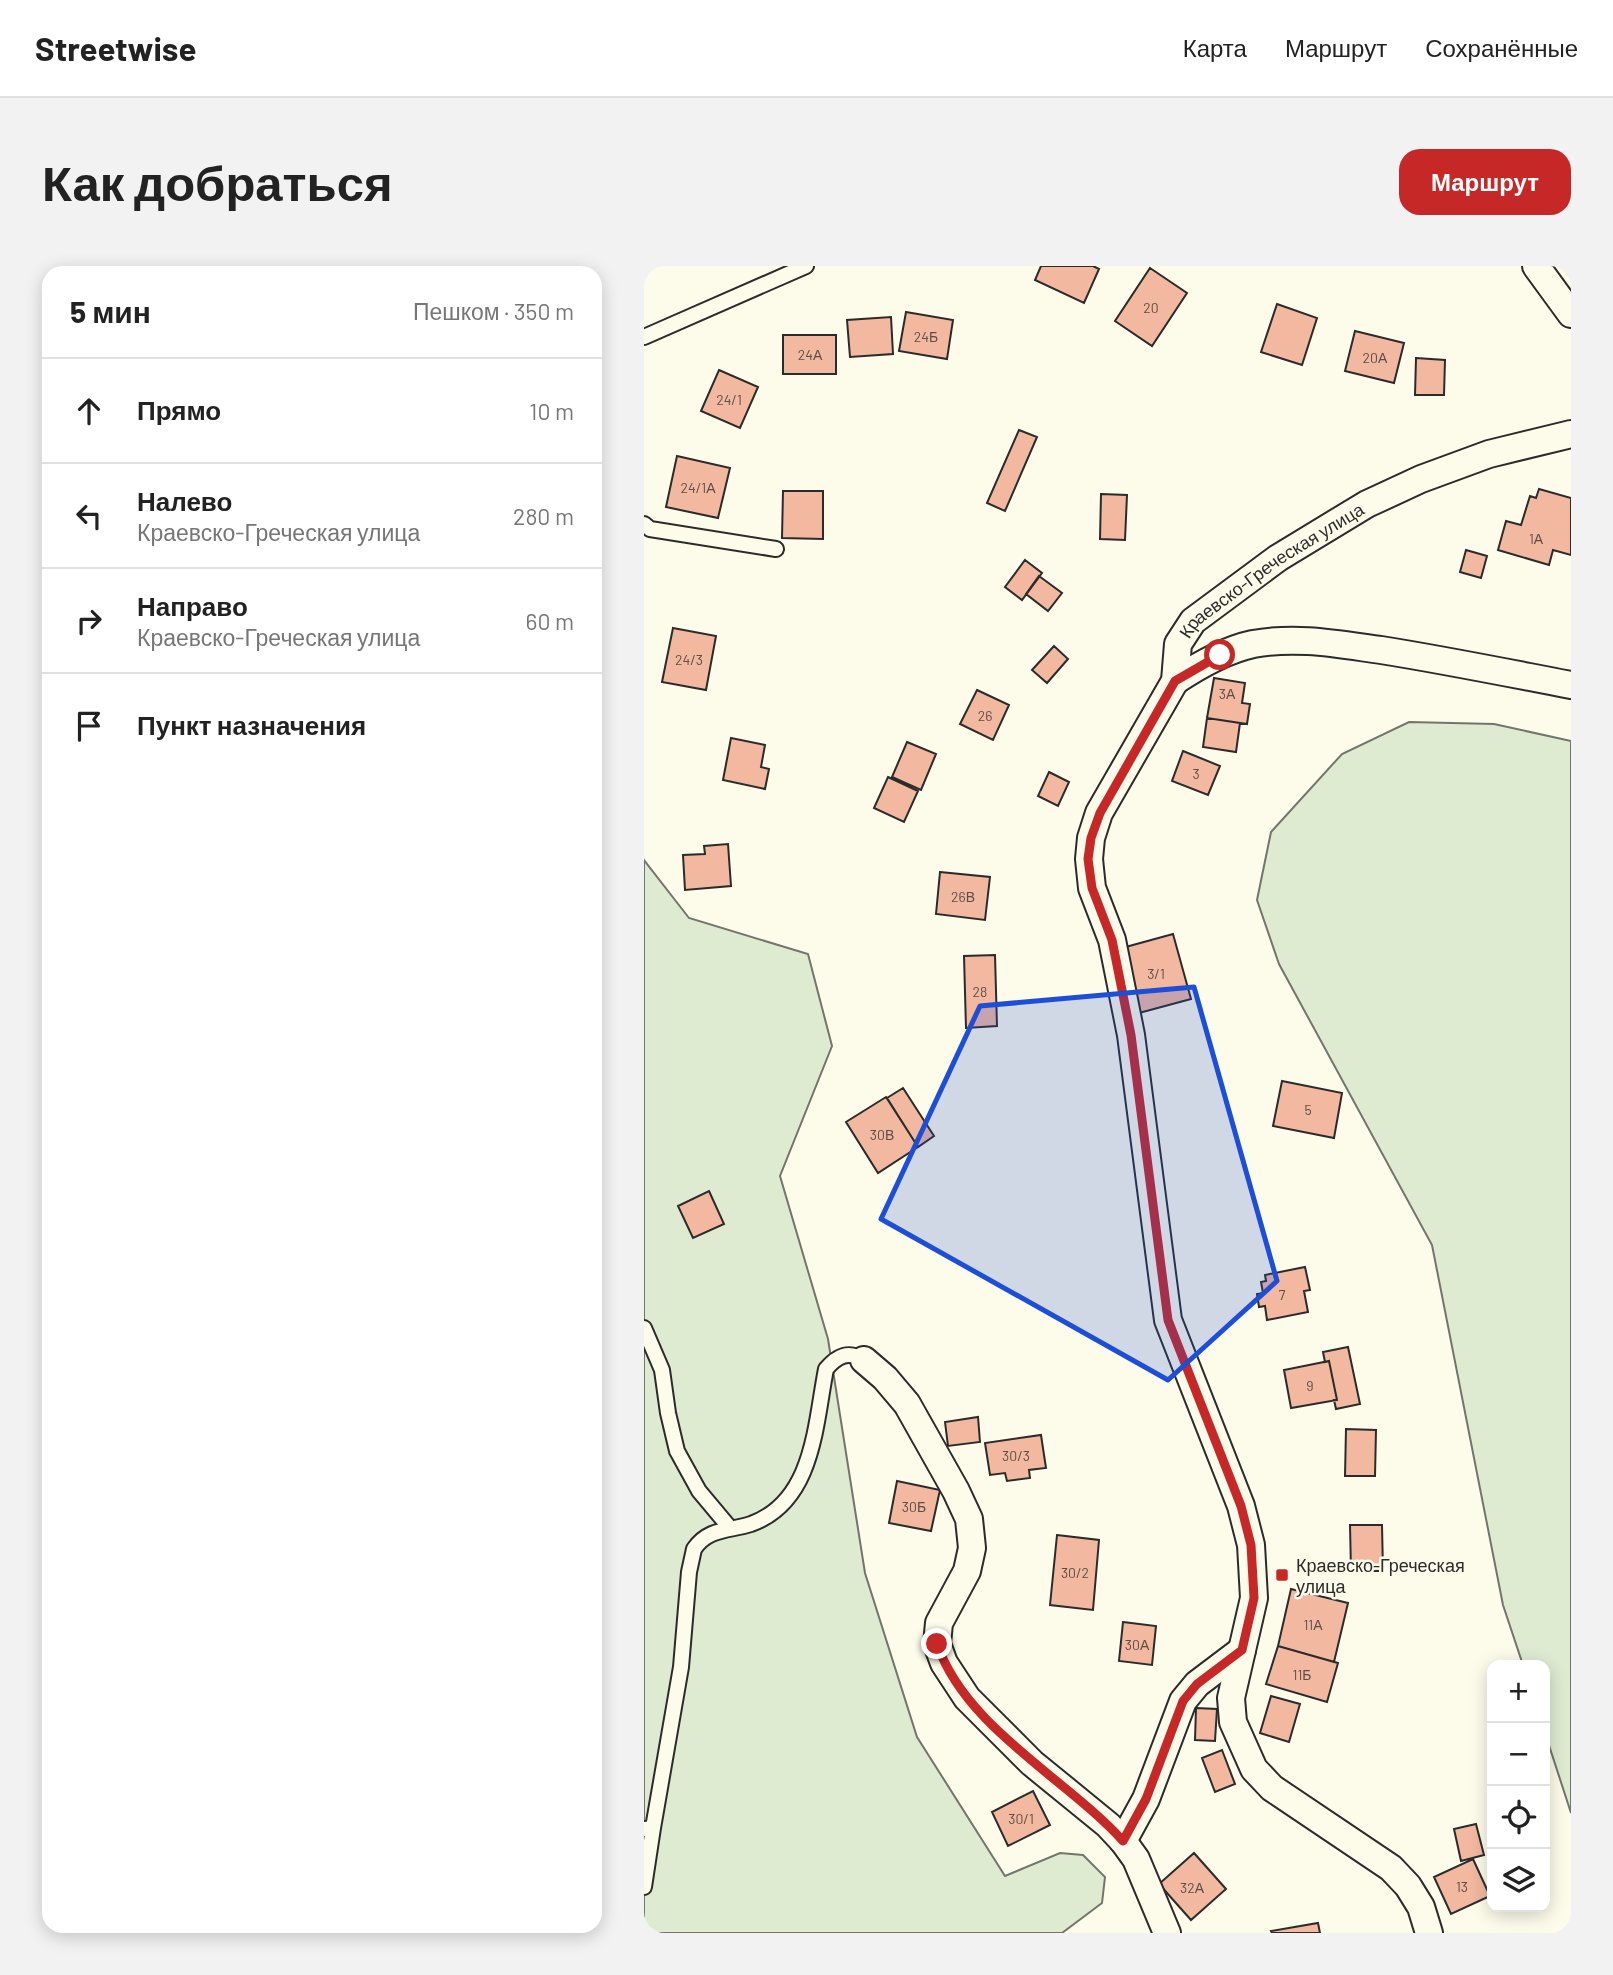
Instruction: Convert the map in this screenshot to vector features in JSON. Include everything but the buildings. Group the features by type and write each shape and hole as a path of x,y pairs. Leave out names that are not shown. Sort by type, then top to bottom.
{"street":[{"path":"1536,266 1571,314"},
{"name":"Краевско-Греческая улица","path":"1429,1933 1420,1907 1408,1886 1391,1868 1272,1788 1254,1769 1233,1722 1231,1698 1254,1598 1251,1545 1241,1506 1168,1320 1131,1035 1112,940 1092,888 1088,859 1091,838 1100,813 1175,681 1178,644 1193,621 1278,558 1367,504 1421,479 1489,454 1571,434"},
{"path":"1175,681 1220,655 1249,645 1308,639 1571,685"},
{"path":"864,1360 885,1378 907,1404 969,1519 972,1548 967,1571 939,1623 937,1644 944,1663 967,1698 1032,1763 1108,1825 1123,1841 1136,1859 1167,1933"},
{"path":"1123,1841 1146,1799 1183,1701 1197,1684 1242,1650"}],"lane":[{"path":"644,337 806,266"},
{"path":"644,524 650,529 776,549"},
{"path":"644,1328 662,1370 677,1451 699,1491 730,1528"},
{"path":"644,1887 648,1829 681,1667 689,1572 694,1549 699,1540 709,1534 764,1518 780,1508 796,1489 813,1444 826,1368 834,1359 845,1354 855,1354 864,1360"}],"highlighted area":[{"path":"1194,987 1277,1281 1168,1380 881,1219 980,1006"}],"green space":[{"path":"1409,722 1494,724 1571,741 1571,1813 1550,1748 1550,1660 1521,1660 1503,1605 1432,1245 1279,964 1257,900 1271,832 1342,754"},
{"path":"644,860 689,918 808,954 832,1046 780,1176 828,1339 865,1573 917,1737 1005,1876 1060,1853 1083,1855 1105,1877 1102,1903 1062,1933 644,1933"}],"place":[{"name":"Краевско-Греческая улица","path":"1282,1575"}],"route":[{"path":"937,1644 944,1663 967,1698 1032,1763 1108,1825 1123,1841 1146,1799 1183,1701 1197,1684 1242,1650 1254,1598 1251,1545 1241,1506 1168,1320 1131,1035 1112,940 1092,888 1088,859 1091,838 1100,813 1175,681 1220,655"}]}
